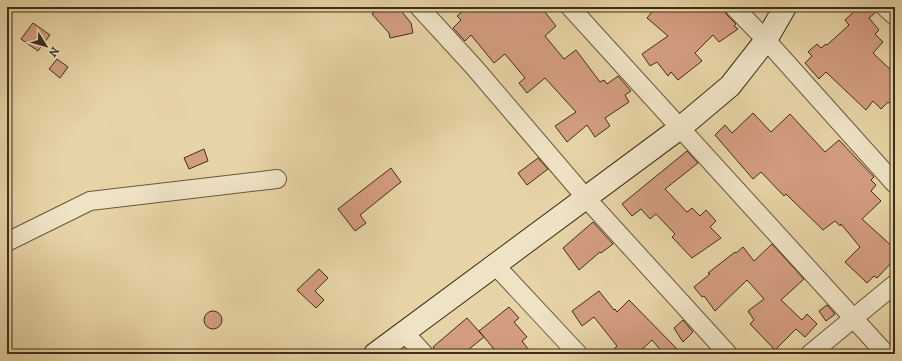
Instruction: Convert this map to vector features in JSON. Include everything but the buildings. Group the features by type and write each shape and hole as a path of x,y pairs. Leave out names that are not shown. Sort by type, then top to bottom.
{"main road":[{"path":"375,354 680,128 730,86 766,40 785,7"}],"street":[{"path":"419,7 479,73 586,198 728,354"},
{"path":"570,7 886,354"},
{"path":"734,7 766,40 895,184"},
{"path":"885,7 895,16"},
{"path":"7,242 90,201 278,179"},
{"path":"495,265 578,354"},
{"path":"810,354 895,284"},
{"path":"404,332 424,354"}]}
